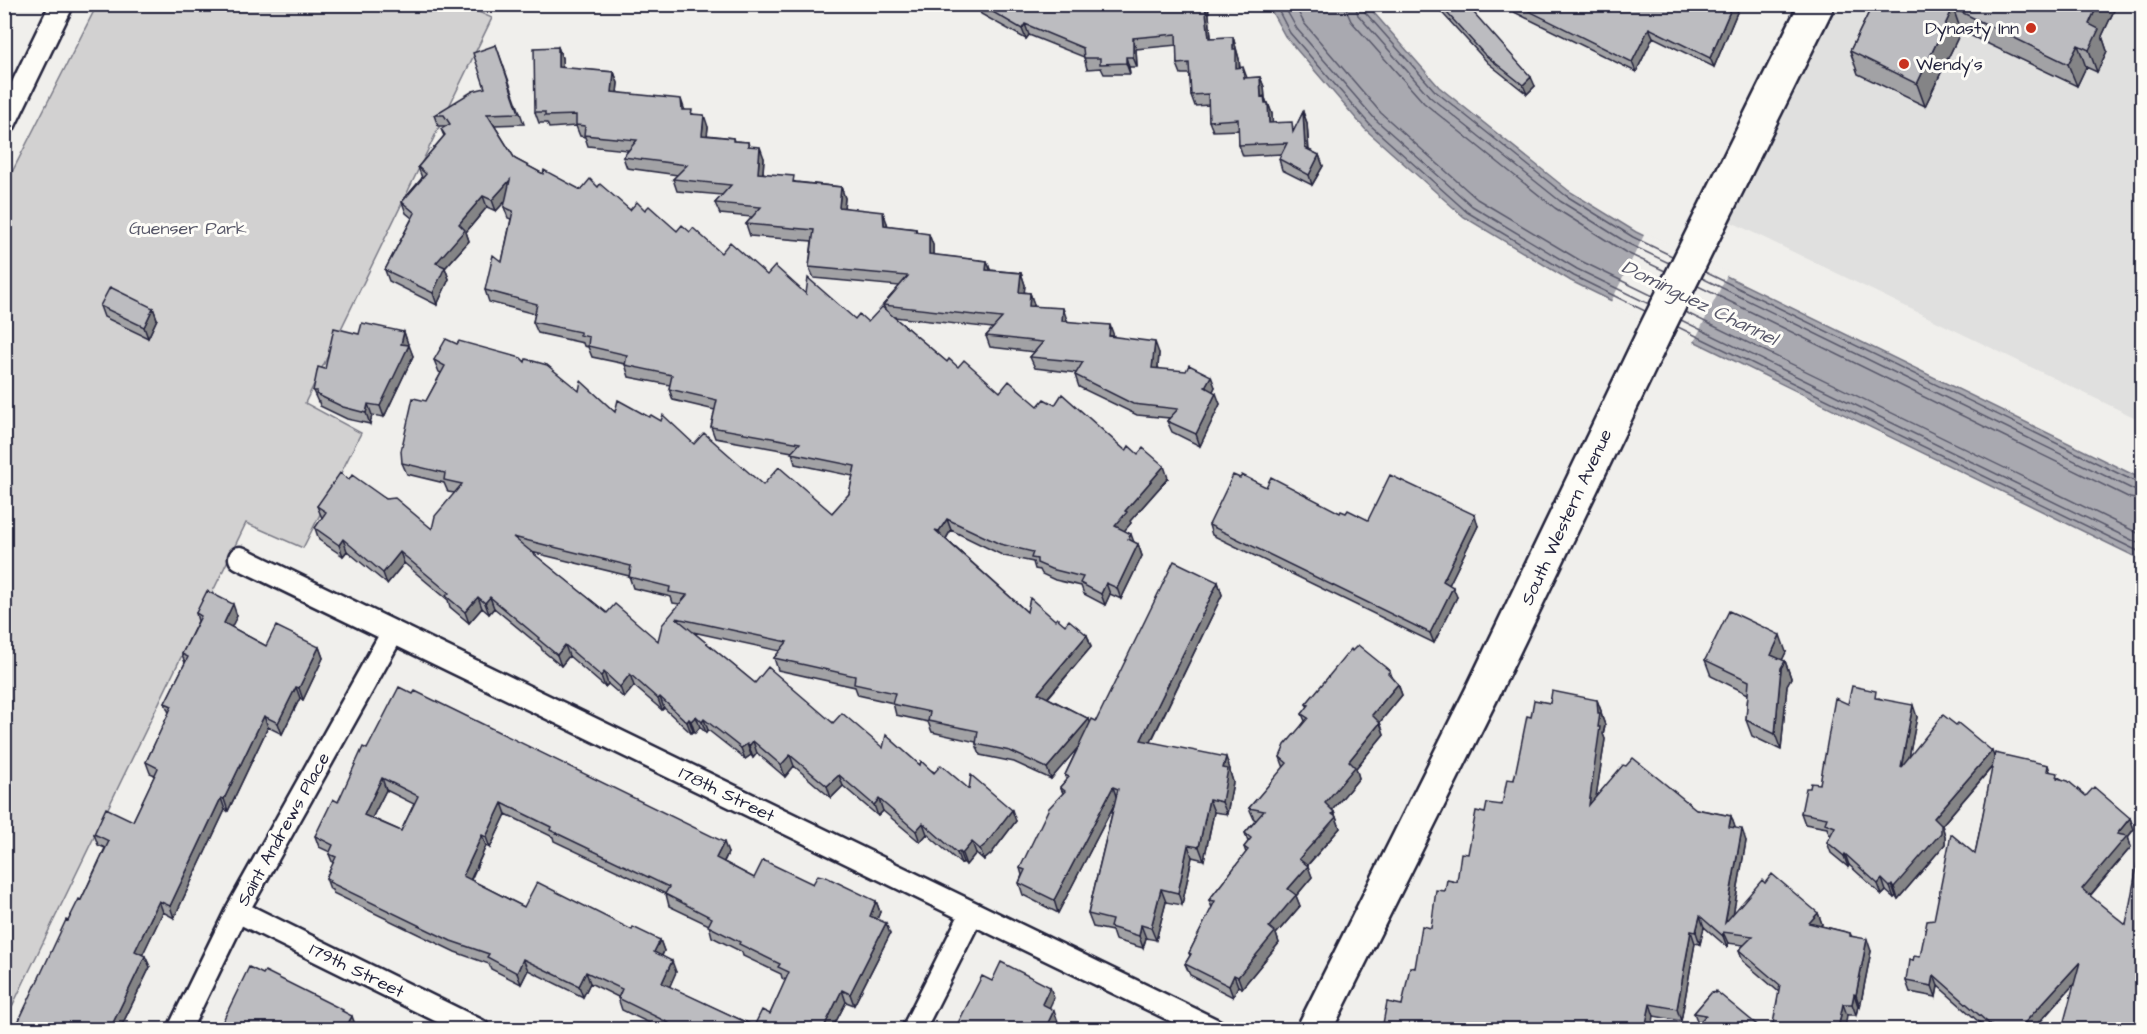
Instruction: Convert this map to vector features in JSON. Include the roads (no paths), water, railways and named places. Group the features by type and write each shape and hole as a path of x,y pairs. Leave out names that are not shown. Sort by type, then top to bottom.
{"main road":[{"name":"South Western Avenue","path":"1314,1029 1483,691 1656,330 1817,4"}],"street":[{"path":"6,116 62,4"},
{"name":"178th Street","path":"240,558 1214,1029"},
{"name":"Saint Andrews Place","path":"179,1029 237,911 393,632"},
{"name":"179th Street","path":"237,911 478,1029"},
{"path":"913,1029 972,913"}],"water":[{"name":"Dominguez Channel","path":"1268,5 1367,5 1439,87 1569,191 1636,232 2142,479 2142,560 1571,281 1464,217 1365,129 1285,36"}],"place":[{"name":"Dynasty Inn","path":"2031,28"},
{"name":"Wendy's","path":"1904,64"}],"park label":[{"name":"Guenser Park","path":"188,228"}]}
